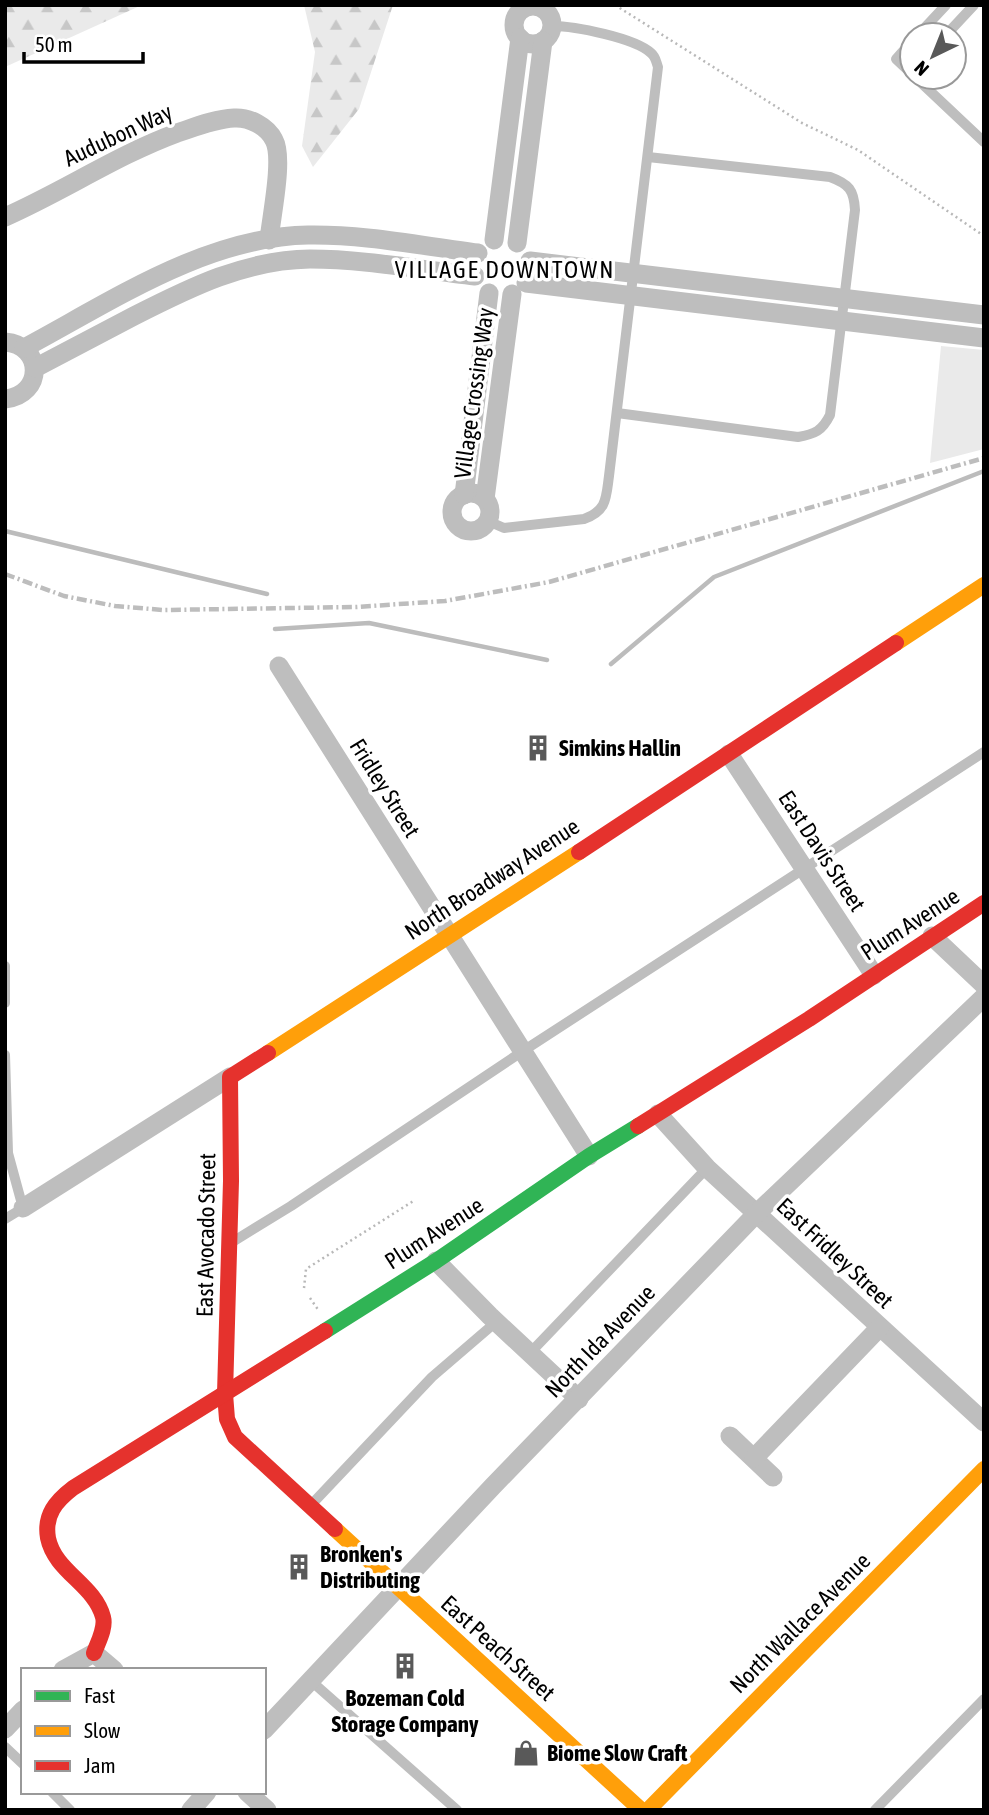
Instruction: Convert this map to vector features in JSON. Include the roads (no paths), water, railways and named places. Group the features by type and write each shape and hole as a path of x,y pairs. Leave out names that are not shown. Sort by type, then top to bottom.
{"street":[{"path":"517,243 551,19 544,10 533,6 526,7 517,15 516,33 520,38 531,43 547,33"},
{"path":"494,240 520,38"},
{"name":"Audubon Way","path":"5,217 141,146 198,126 235,118 252,121 265,129 275,141 278,159 269,240"},
{"path":"15,345 198,257 229,247 307,235 360,238 478,253"},
{"path":"519,288 530,272 527,254 517,243 494,240 478,253 474,268 478,283 497,296 519,288 631,295 984,338"},
{"path":"35,368 213,277 271,263 309,259 357,262 475,276"},
{"path":"530,261 984,315"},
{"name":"Village Crossing Way","path":"485,499 475,494 464,495 454,503 453,516 460,527 472,531 488,521 490,510 485,499 519,288"},
{"name":"Village Crossing Way","path":"464,495 489,293"},
{"path":"5,399 23,394 30,387 35,368 29,354 15,345"},
{"name":"North Broadway Avenue","path":"23,1208 450,936 984,585"},
{"name":"Fridley Street","path":"279,666 450,936"},
{"name":"East Davis Street","path":"729,754 874,975"},
{"name":"Plum Avenue","path":"94,1653 103,1628 103,1615 87,1590 60,1566 47,1541 49,1511 56,1501 436,1261 589,1156 984,903"},
{"path":"450,936 589,1156"},
{"path":"932,936 984,985"},
{"name":"North Ida Avenue","path":"266,1728 756,1214 984,997"},
{"name":"East Avocado Street","path":"225,1394 230,1077"},
{"name":"East Fridley Street","path":"658,1114 756,1214 984,1422"},
{"path":"436,1261 496,1322 579,1399"},
{"path":"754,1458 880,1328"},
{"name":"East Peach Street","path":"225,1394 227,1419 235,1437 641,1810"},
{"path":"730,1436 773,1477"},
{"name":"North Wallace Avenue","path":"648,1810 984,1469"},
{"path":"68,1668 94,1653 112,1668"},
{"path":"5,1729 21,1712"},
{"path":"191,1810 205,1794"},
{"path":"249,1794 267,1810"}],"lane":[{"path":"931,21 946,5"},
{"path":"959,21 974,5"},
{"path":"488,521 504,528 584,519 595,515 605,501 657,84 658,68 654,56 642,46 568,26 547,33"},
{"path":"930,91 984,142"},
{"path":"617,413 798,437 815,434 824,427 830,415 842,299 855,210 854,193 846,183 830,177 648,157"},
{"path":"357,262 360,238"},
{"path":"143,285 154,306"},
{"path":"229,1244 984,752"},
{"path":"5,966 5,1003"},
{"path":"5,1055 8,1153 23,1208 5,1219"},
{"path":"530,1353 707,1167"},
{"path":"310,1506 432,1377 496,1322"},
{"path":"310,1680 457,1810"},
{"path":"875,1810 984,1699"},
{"path":"5,1747 21,1762"},
{"path":"54,1794 71,1810"}],"waterway":[{"path":"611,664 714,577 984,471"},
{"path":"5,531 267,594"},
{"path":"275,629 369,623 547,660"}],"railway":[{"path":"5,574 64,596 115,606 163,610 356,607 445,601 549,582 984,458"}],"place":[{"name":"Simkins Hallin","path":"538,748"},
{"name":"Bronken's Distributing","path":"299,1567"},
{"name":"Bozeman Cold Storage Company","path":"405,1666"},
{"name":"Biome Slow Craft","path":"526,1753"}],"district":[{"name":"VILLAGE DOWNTOWN","path":"505,269"}]}
